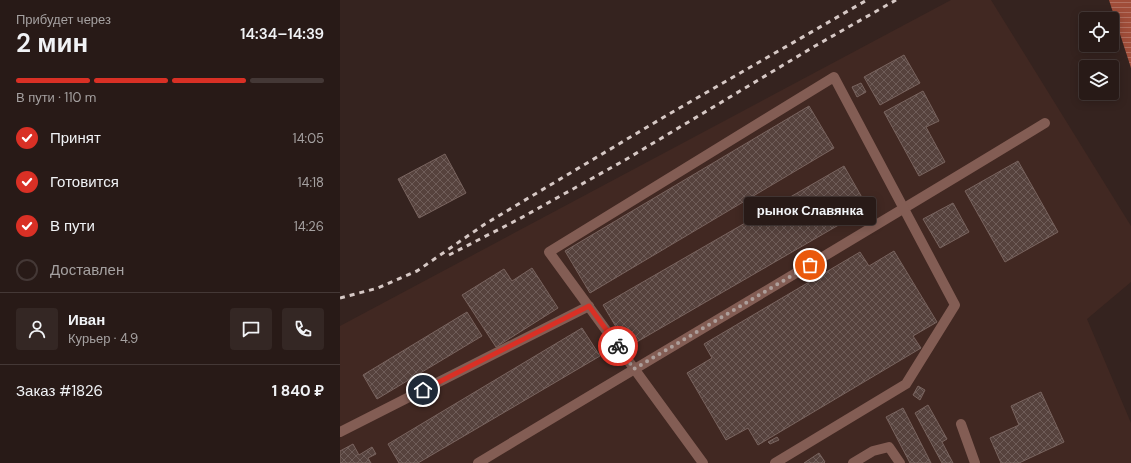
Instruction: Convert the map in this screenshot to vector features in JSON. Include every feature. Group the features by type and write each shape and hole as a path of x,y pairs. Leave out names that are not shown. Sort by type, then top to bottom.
{"lane":[{"path":"703,463 549,252 834,77 955,304 906,384 775,463"},
{"path":"478,463 904,209 1045,123"},
{"path":"340,432 589,306"},
{"path":"961,424 975,463"},
{"path":"853,463 873,451 889,447 900,463"}],"shaded area":[{"path":"951,0 991,0 1131,226 1131,282 1087,319 1131,423 1131,463 340,463 340,326"},
{"path":"1109,0 1131,0 1131,68 1119,31 1119,12 1113,12"}],"building":[{"path":"904,55 920,83 880,105 864,77"},
{"path":"861,83 866,92 857,97 852,87"},
{"path":"923,91 939,121 926,127 945,162 919,176 884,112"},
{"path":"809,106 834,148 590,293 565,251"},
{"path":"445,154 466,193 419,218 398,179"},
{"path":"1018,161 1058,232 1005,262 965,191"},
{"path":"844,166 868,208 628,347 603,305"},
{"path":"953,203 969,232 940,248 923,219"},
{"path":"894,251 937,322 913,336 921,348 758,445 748,428 726,440 687,373 712,358 704,344 860,252 869,266"},
{"path":"532,268 558,308 496,347 462,295 504,269 512,281"},
{"path":"467,312 482,336 377,399 363,375"},
{"path":"582,328 600,356 418,463 399,463 388,444"},
{"path":"918,386 925,390 920,400 913,395"},
{"path":"1041,392 1064,442 1019,463 1001,463 990,438 1019,425 1011,406"},
{"path":"928,405 947,439 942,442 953,463 942,463 915,413"},
{"path":"903,408 931,463 910,463 886,417"},
{"path":"777,437 779,440 770,444 768,442"},
{"path":"353,444 359,455 372,447 376,454 368,458 371,463 340,463 340,451"},
{"path":"819,453 825,462 824,463 804,463"}],"railway":[{"path":"340,298 378,288 417,271 485,224 669,114 867,0"},
{"path":"449,255 519,219 625,160 815,46 896,0"}],"way so far":[{"path":"618,346 634,369 810,265"}],"place":[{"name":"рынок Славянка","path":"810,265"}],"route":[{"path":"423,390 589,306 618,346"}]}
